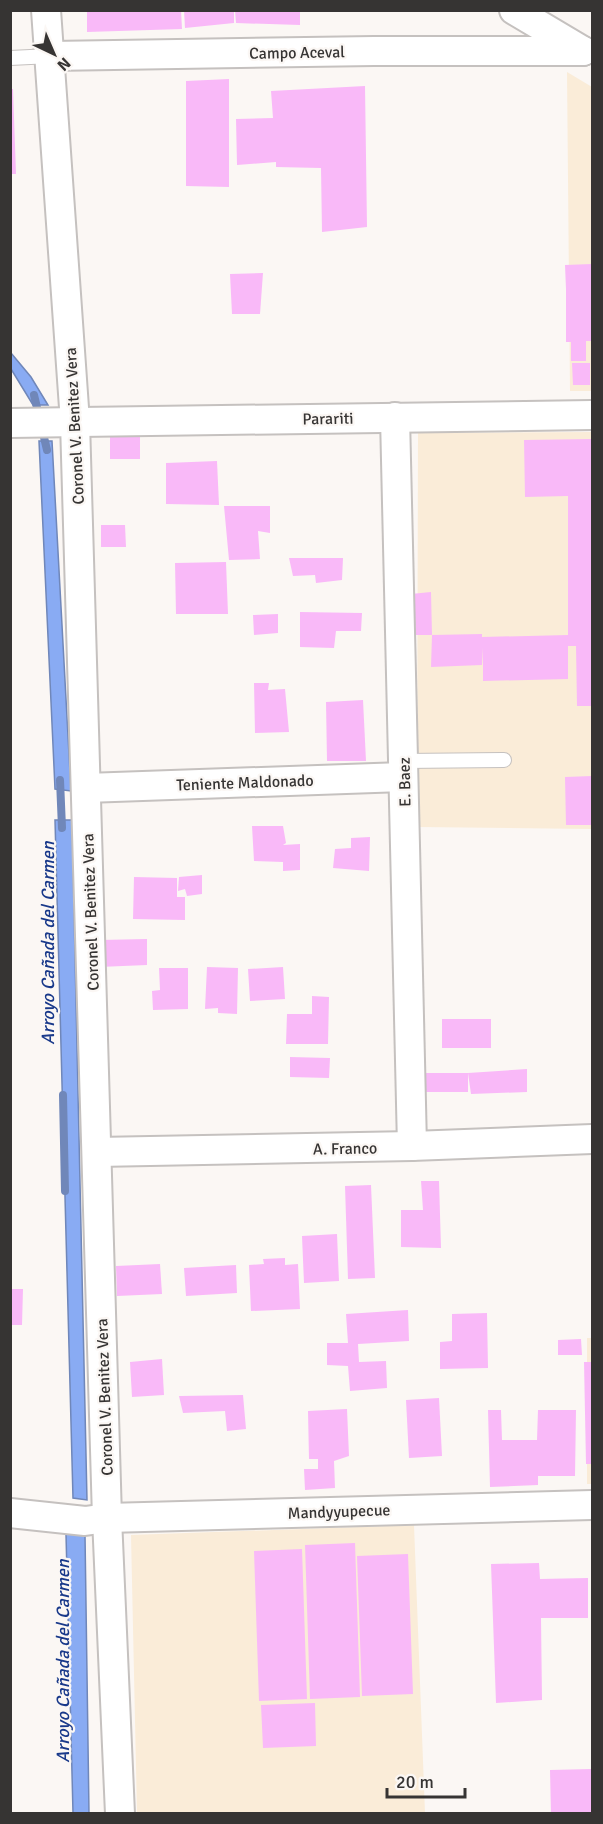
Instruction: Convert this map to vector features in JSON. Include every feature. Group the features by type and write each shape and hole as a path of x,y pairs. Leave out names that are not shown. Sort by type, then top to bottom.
{"street":[{"name":"Coronel V. Benitez Vera","path":"46,10 51,56 86,788 97,1152 96,1519 120,1814"},
{"path":"514,10 588,54"},
{"name":"Campo Aceval","path":"51,56 374,51 588,54"},
{"name":"Parariti","path":"15,423 592,415"},
{"name":"E. Baez","path":"395,417 412,1146"},
{"name":"Teniente Maldonado","path":"86,788 403,769"},
{"name":"A. Franco","path":"97,1152 412,1146 592,1139"},
{"name":"Mandyyupecue","path":"10,1513 55,1518 96,1519 592,1505"}],"lane":[{"name":"Campo Aceval","path":"10,58 51,56"},
{"path":"403,769 504,760"}],"shaded area":[{"path":"567,72 592,87 592,391 570,391"},
{"path":"592,432 592,829 417,827 418,433"},
{"path":"587,1338 592,1338 592,1484 587,1484"},
{"path":"414,1525 425,1813 137,1813 131,1535"}],"water":[{"path":"11,353 31,377 48,405 33,405 11,369"},
{"path":"39,441 52,441 71,791 55,789"},
{"path":"55,820 72,820 87,1500 73,1498"},
{"path":"66,1534 85,1535 89,1813 73,1813"}],"building":[{"path":"87,10 181,10 182,29 87,32"},
{"path":"184,10 234,10 234,23 185,28"},
{"path":"235,10 300,10 300,25 236,23"},
{"path":"229,79 229,187 186,186 186,81"},
{"path":"365,86 367,227 322,232 321,168 276,167 276,162 237,165 236,119 273,118 271,91"},
{"path":"10,89 13,89 16,174 10,174"},
{"path":"592,264 592,341 586,341 586,361 571,361 571,342 566,342 565,265"},
{"path":"263,273 260,314 232,314 230,274"},
{"path":"572,363 590,363 590,385 573,385"},
{"path":"110,435 140,436 140,459 110,459"},
{"path":"592,439 592,706 577,706 576,646 568,646 568,679 483,681 483,648 482,665 431,667 432,635 482,634 482,637 568,635 568,496 525,497 524,440"},
{"path":"217,461 219,505 166,504 166,463"},
{"path":"224,506 270,506 270,533 258,531 260,559 229,560"},
{"path":"101,525 125,525 126,547 101,547"},
{"path":"289,558 343,558 342,580 316,583 315,575 293,576"},
{"path":"226,562 228,614 176,614 175,563"},
{"path":"431,592 432,635 412,635 411,594"},
{"path":"300,612 362,613 361,631 336,631 334,648 300,647"},
{"path":"278,614 278,633 254,635 253,615"},
{"path":"254,683 269,683 268,690 285,689 289,732 255,733"},
{"path":"363,700 366,761 327,761 326,702"},
{"path":"592,776 592,825 566,825 565,777"},
{"path":"252,826 283,826 286,843 283,845 300,844 300,870 283,871 283,862 254,861"},
{"path":"370,837 369,871 333,868 335,849 351,848 351,838"},
{"path":"202,875 202,894 187,896 185,889 178,891 179,877"},
{"path":"134,877 177,878 177,897 185,897 185,920 133,919"},
{"path":"147,939 147,965 99,967 100,940"},
{"path":"207,967 238,968 237,1014 218,1013 218,1008 205,1009"},
{"path":"283,967 285,999 250,1001 248,969"},
{"path":"159,968 188,968 188,1009 153,1010 152,991 160,990"},
{"path":"312,996 329,997 328,1044 286,1044 287,1014 312,1014"},
{"path":"442,1019 491,1019 491,1048 442,1048"},
{"path":"290,1057 330,1058 329,1078 290,1077"},
{"path":"527,1069 527,1092 471,1094 468,1073"},
{"path":"420,1073 468,1073 468,1092 419,1092"},
{"path":"421,1181 439,1181 441,1248 401,1247 401,1210 423,1210"},
{"path":"371,1185 375,1278 348,1279 345,1186"},
{"path":"337,1234 339,1281 304,1283 302,1236"},
{"path":"285,1258 285,1265 298,1264 300,1309 251,1311 249,1265 264,1264 263,1259"},
{"path":"160,1264 162,1294 117,1296 116,1266"},
{"path":"236,1265 237,1293 186,1296 184,1268"},
{"path":"10,1289 23,1289 22,1325 10,1325"},
{"path":"408,1310 409,1341 358,1344 359,1362 386,1361 387,1388 350,1391 348,1366 327,1365 327,1343 348,1343 346,1314"},
{"path":"487,1313 488,1368 440,1369 440,1342 452,1341 452,1314"},
{"path":"581,1339 582,1355 558,1355 558,1340"},
{"path":"162,1359 164,1395 132,1397 130,1362"},
{"path":"584,1362 592,1362 592,1464 586,1464"},
{"path":"243,1395 246,1429 227,1431 225,1411 183,1413 179,1396"},
{"path":"439,1398 442,1456 409,1458 406,1400"},
{"path":"347,1409 349,1456 334,1461 335,1488 305,1490 304,1469 318,1469 318,1459 309,1459 308,1411"},
{"path":"488,1410 501,1410 502,1440 537,1440 538,1410 576,1410 575,1476 538,1476 538,1485 490,1487"},
{"path":"355,1543 360,1697 310,1699 305,1545"},
{"path":"302,1549 307,1699 259,1701 254,1551"},
{"path":"408,1554 413,1694 362,1696 357,1556"},
{"path":"539,1563 540,1579 588,1578 588,1618 541,1618 542,1700 496,1703 491,1564"},
{"path":"315,1703 316,1746 263,1748 261,1705"},
{"path":"592,1769 592,1814 551,1814 550,1770"}],"waterway":[{"name":"Arroyo Cañada del Carmen","path":"34,395 47,450"},
{"name":"Arroyo Cañada del Carmen","path":"60,780 62,828"},
{"name":"Arroyo Cañada del Carmen","path":"63,1095 65,1191"}]}
